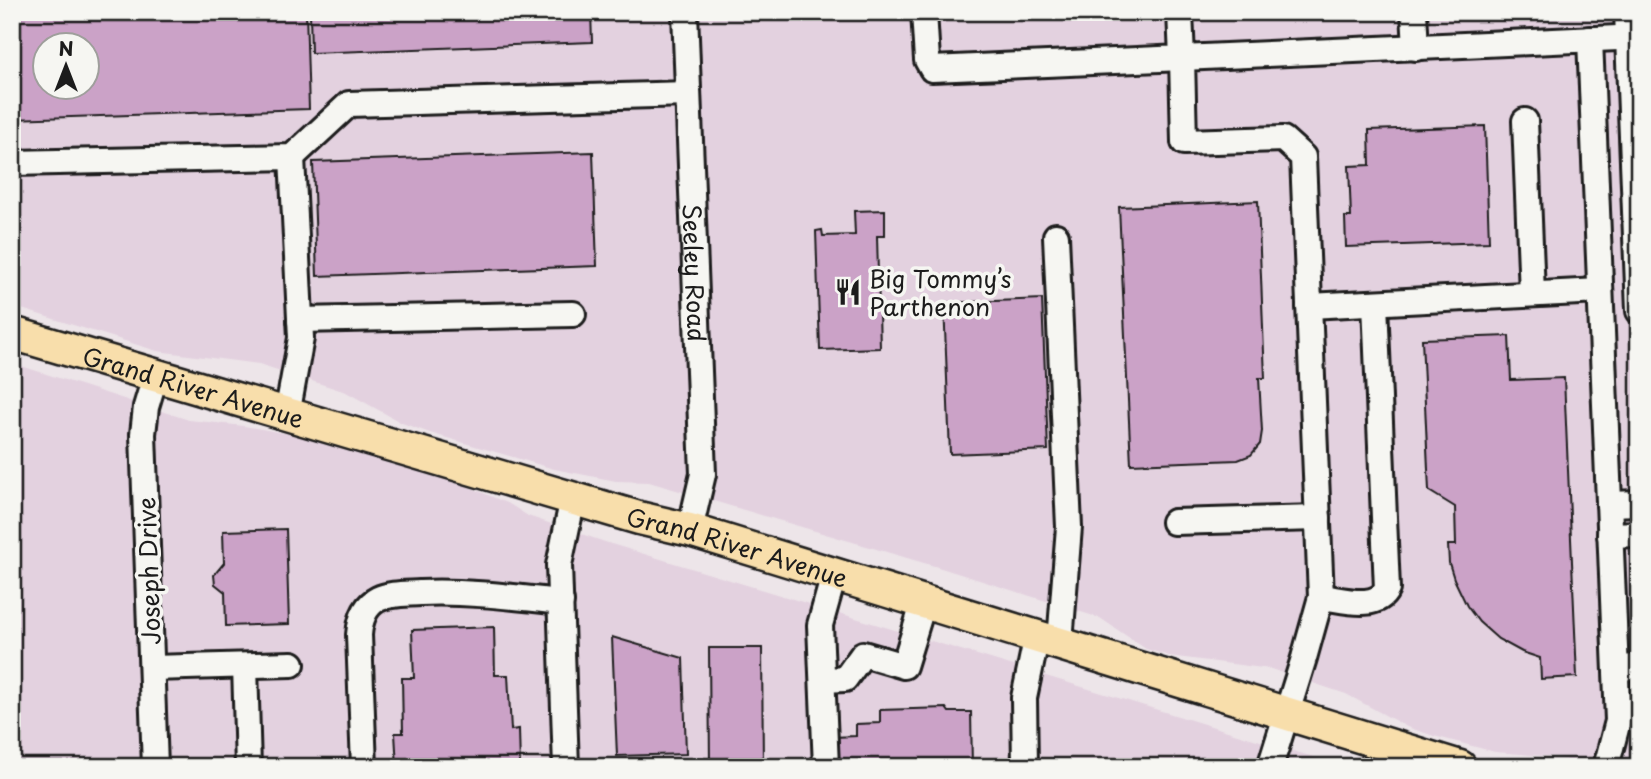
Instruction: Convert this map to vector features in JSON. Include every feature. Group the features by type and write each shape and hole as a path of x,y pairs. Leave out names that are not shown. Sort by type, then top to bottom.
{"main road":[{"name":"Grand River Avenue","path":"12,334 690,530 1460,767"}],"street":[{"name":"Seeley Road","path":"685,12 703,474 690,530"},
{"path":"924,12 927,60 932,69 1633,37"},
{"path":"1180,12 1184,142 1283,139 1303,157 1321,597 1270,767"},
{"path":"1414,12 1416,48"},
{"path":"1627,12 1633,37 1639,311"},
{"path":"1590,39 1609,504 1627,668 1618,721 1606,767"},
{"path":"12,163 292,157 349,104 688,94"},
{"path":"1525,121 1532,294"},
{"path":"287,415 301,338 292,157"},
{"path":"1026,767 1024,698 1048,639 1069,527 1056,236"},
{"path":"1309,306 1600,292"},
{"path":"1321,597 1378,601 1387,589 1375,303"},
{"path":"300,320 573,314"},
{"name":"Joseph Drive","path":"155,377 146,407 143,434 155,767"},
{"path":"566,767 559,565 573,498"},
{"path":"1609,504 1639,503"},
{"path":"1174,522 1318,518"},
{"path":"1611,535 1639,534"},
{"path":"826,767 820,625 834,575"},
{"path":"363,767 359,635 361,617 376,599 398,594 454,592 561,602"},
{"path":"822,680 845,679 863,654 904,666 924,601"},
{"path":"152,668 292,664"},
{"path":"245,666 248,767"}],"shaded area":[{"path":"12,12 1639,12 1639,767 1590,767 1558,757 1495,752 1434,736 1407,727 1346,694 1271,669 1169,656 1146,649 1100,618 941,568 649,482 616,481 554,469 430,433 402,423 346,392 259,364 157,351 12,306"},
{"path":"12,363 189,420 301,436 465,485 511,505 528,516 608,543 1346,767 12,767"}],"building":[{"path":"12,12 306,12 309,109 12,119"},
{"path":"310,12 591,12 592,42 311,53"},
{"path":"975,12 1022,12 1022,15 975,17"},
{"path":"1485,126 1489,242 1346,247 1345,217 1351,217 1349,166 1370,165 1369,130"},
{"path":"593,152 597,266 317,276 313,162"},
{"path":"1258,201 1265,378 1259,378 1262,431 1260,444 1251,455 1238,460 1131,464 1119,207"},
{"name":"Big Tommy’s Parthenon","path":"885,210 885,236 877,236 880,348 820,350 816,231 822,230 823,236 855,235 854,211"},
{"path":"1042,299 1048,450 950,454 944,303"},
{"path":"1509,336 1511,380 1564,378 1577,677 1541,679 1540,658 1498,639 1479,622 1467,606 1449,563 1448,545 1456,545 1455,507 1429,491 1422,339"},
{"path":"286,529 289,624 226,626 225,592 215,584 214,575 224,563 223,531"},
{"path":"494,627 495,675 508,675 511,730 519,729 520,767 397,767 395,733 403,733 402,678 414,678 412,630"},
{"path":"612,637 683,658 686,754 617,756"},
{"path":"709,648 762,648 763,767 710,767"},
{"path":"946,708 949,712 971,712 972,767 833,767 833,737 856,736 856,724 880,723 880,710"}],"place":[{"name":"Big Tommy’s Parthenon","path":"848,292"}]}
